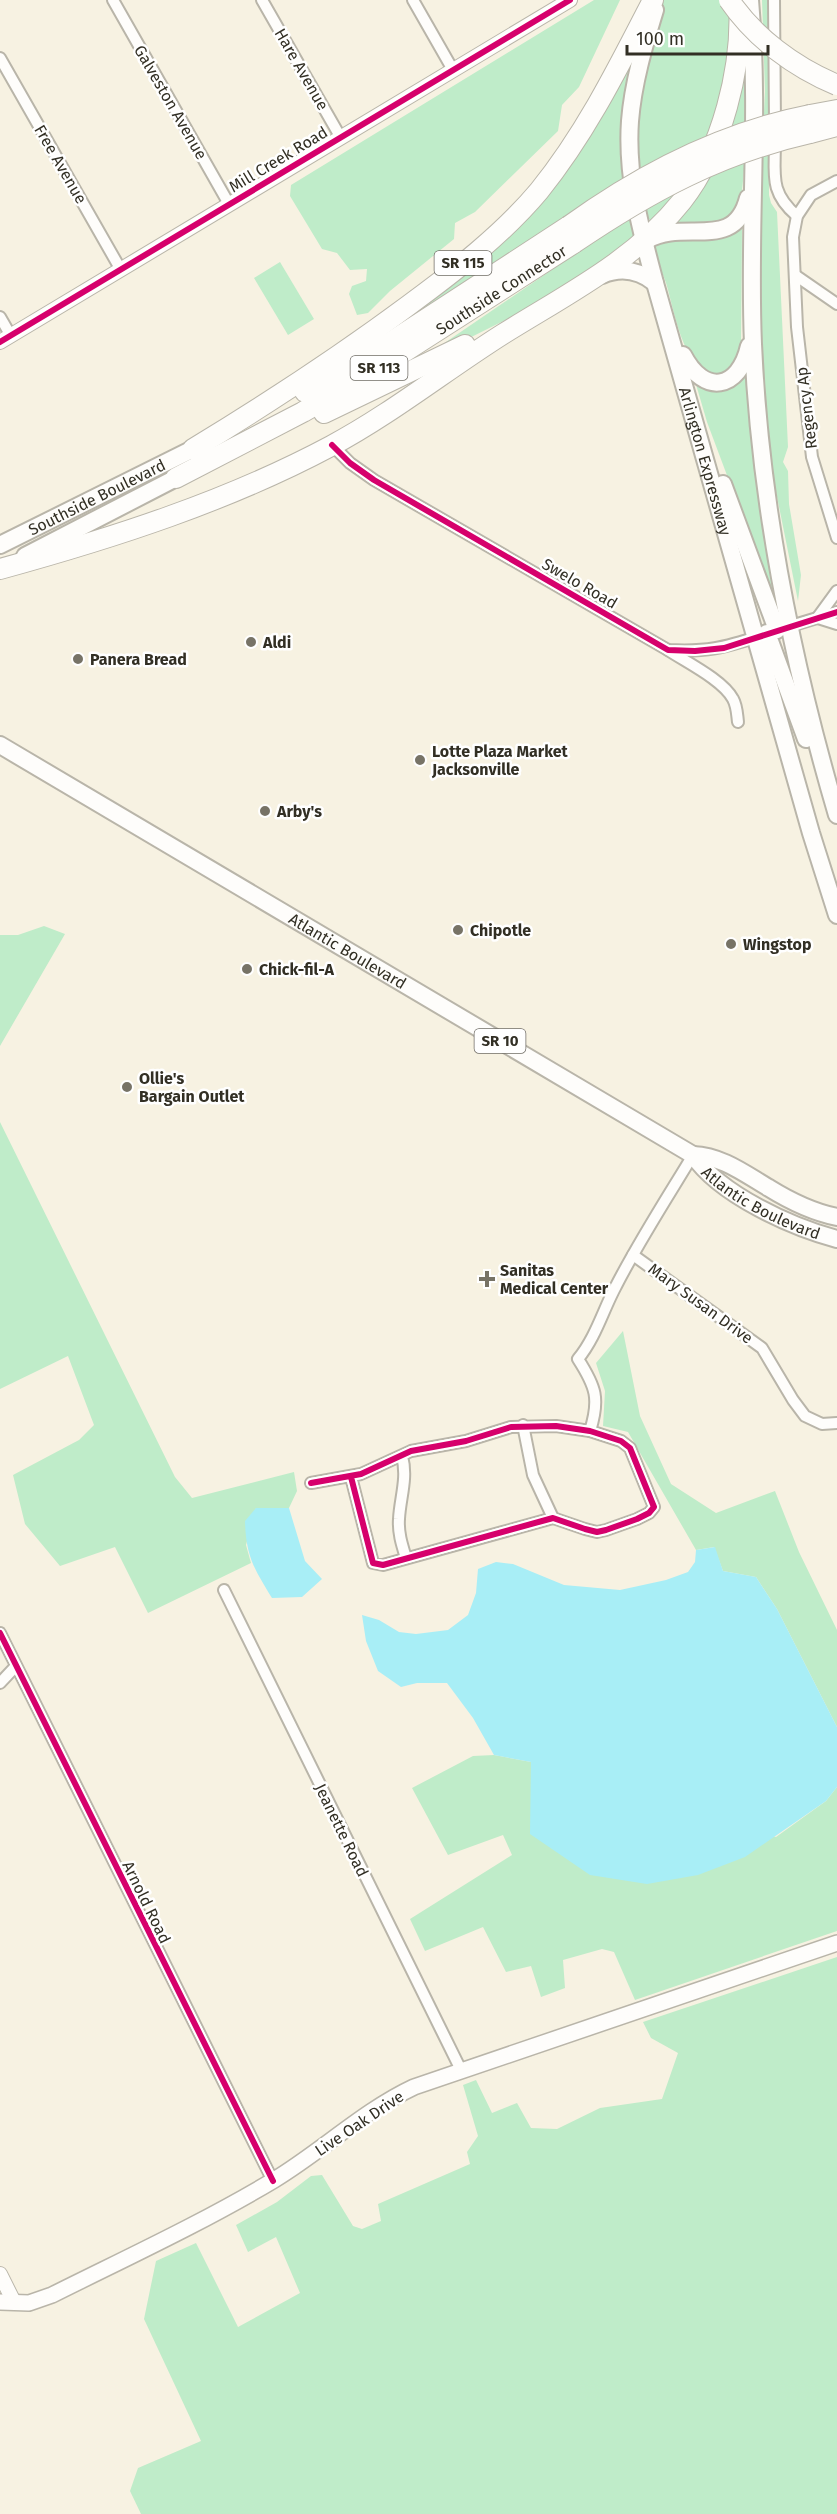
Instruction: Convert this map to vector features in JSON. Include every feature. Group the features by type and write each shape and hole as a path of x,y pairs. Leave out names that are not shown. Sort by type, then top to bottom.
{"highway":[{"name":"SR 115","path":"193,449 284,393 364,338 483,246 538,192 586,125 655,0"},
{"path":"729,0 756,32 778,52 811,72 837,84"},
{"path":"0,569 94,543 242,488 332,445 548,306 596,278 644,242 684,198 704,163 721,124 731,94 748,3"},
{"name":"Southside Connector","path":"193,449 249,423 369,357 572,234 704,167 810,124 837,110"},
{"name":"Southside Connector","path":"810,124 837,126"},
{"name":"Southside Connector","path":"176,478 303,412 379,368 572,234"},
{"path":"176,478 331,410 548,306"}],"main road":[{"name":"Arlington Expressway","path":"655,0 638,70 630,120 633,182 644,242 686,391 773,632"},
{"path":"748,3 754,80 753,321 773,632 811,832 837,915"},
{"path":"644,242 668,232 717,230 733,225 742,217 746,208 753,167"},
{"path":"596,278 610,272 624,270 643,275 655,283"},
{"path":"663,310 691,370 701,379 713,382 728,380 740,371 747,354 753,321"},
{"name":"Southside Boulevard","path":"0,545 193,449"},
{"name":"Southside Boulevard","path":"0,569 176,478"},
{"path":"773,632 808,710 837,815"},
{"path":"773,632 837,821"},
{"name":"Atlantic Boulevard","path":"0,745 693,1155 714,1180 778,1218 817,1234 837,1237"},
{"name":"Atlantic Boulevard","path":"693,1155 725,1162 800,1205 837,1217"},
{"name":"Live Oak Drive","path":"7,2302 29,2303 52,2295 273,2181 392,2097 461,2070 837,1942"}],"street":[{"name":"Galveston Avenue","path":"113,0 229,204"},
{"name":"Hare Avenue","path":"262,0 340,138"},
{"path":"413,0 453,70"},
{"path":"774,0 776,191 784,205 797,216 811,195 837,181"},
{"name":"Mill Creek Road","path":"5,339 563,2"},
{"name":"Free Avenue","path":"0,58 122,270"},
{"name":"Regency Ap","path":"797,216 793,237 802,382 812,457 837,538"},
{"path":"795,275 837,304"},
{"path":"0,317 5,339"},
{"name":"Swelo Road","path":"332,445 374,480 668,650 695,651 724,648 837,612"},
{"path":"837,591 818,618 837,624"},
{"path":"668,650 722,686 732,697 738,722"},
{"path":"590,1431 597,1404 595,1391 578,1359 595,1333 633,1255 693,1155"},
{"name":"Mary Susan Drive","path":"633,1255 762,1348 797,1407 810,1420 822,1424 837,1423"},
{"path":"523,1425 533,1475 553,1518"},
{"path":"311,1483 351,1477 411,1451 466,1441 523,1425 590,1431 621,1441 630,1448 654,1507 650,1513 638,1519 597,1532 553,1518 383,1565 373,1563 351,1477"},
{"path":"402,1456 405,1480 399,1535 406,1558"},
{"name":"Jeanette Road","path":"224,1590 461,2070"},
{"name":"Arnold Road","path":"0,1633 273,2181"},
{"path":"0,1683 16,1666"},
{"path":"0,2274 7,2302"}],"green space":[{"path":"594,0 620,0 579,87 562,105 558,131 475,212 455,223 454,239 390,291 368,313 357,315 349,294 352,286 366,281 367,269 350,270 337,253 322,249 290,196 291,185"},
{"path":"663,0 737,0 721,112 681,190 654,220 650,220 646,216 638,178 635,139 644,69"},
{"path":"762,0 768,0 769,195 777,212 788,447 783,462 788,471 789,504 801,575 798,601 767,447 759,338 757,261 765,92"},
{"path":"743,36 749,120 741,201 730,223 668,224 699,181"},
{"path":"629,67 624,178 372,343 465,267"},
{"path":"632,215 637,240 542,302 425,360 424,357"},
{"path":"742,228 741,351 736,362 728,371 721,374 708,373 698,366 689,354 677,324 666,283 650,244 656,239 726,236"},
{"path":"280,262 314,319 288,335 254,278"},
{"path":"747,367 779,614 707,422 695,381"},
{"path":"44,926 65,934 0,1046 0,935 18,935"},
{"path":"0,1122 175,1477 192,1498 294,1472 297,1491 289,1508 256,1508 246,1545 251,1563 148,1613 115,1547 60,1566 25,1524 13,1475 79,1440 94,1425 68,1356 0,1389"},
{"path":"623,1331 640,1416 671,1484 716,1513 775,1491 799,1552 837,1630 837,1727 777,1609 756,1577 723,1571 714,1547 696,1550 628,1432 603,1426 605,1391 596,1363"},
{"path":"494,1755 531,1762 776,1837 826,1801 837,1787 837,1931 635,2000 614,1952 602,1949 563,1960 565,1988 541,1997 531,1966 506,1972 483,1927 425,1951 410,1919 512,1855 503,1835 448,1855 412,1788 473,1756"},
{"path":"837,1957 837,2514 141,2514 130,2491 138,2468 201,2441 144,2319 156,2261 196,2243 238,2327 300,2293 276,2237 248,2252 236,2225 277,2202 311,2176 322,2175 353,2226 362,2229 381,2221 378,2204 470,2164 467,2152 478,2136 463,2085 476,2080 492,2113 517,2103 531,2128 557,2129 600,2108 662,2099 678,2053 651,2038 643,2022"}],"water":[{"path":"256,1508 289,1508 305,1561 322,1579 302,1597 272,1598 256,1570 249,1553 245,1521"},
{"path":"715,1547 723,1571 756,1577 777,1609 837,1727 837,1787 826,1801 745,1857 698,1875 647,1884 590,1875 530,1834 531,1762 494,1755 473,1718 447,1683 417,1683 401,1687 378,1671 366,1641 362,1615 379,1620 399,1632 416,1634 448,1630 468,1615 476,1593 478,1569 496,1562 513,1564 564,1585 620,1590 666,1580 688,1572 695,1562 696,1550"}],"cycle path":[{"path":"0,342 570,0"},
{"path":"332,445 350,463 374,480 668,650 695,651 724,648 837,612"},
{"path":"311,1483 361,1474 411,1451 466,1441 511,1427 556,1426 590,1431 621,1441 630,1448 654,1507 649,1513 637,1519 597,1532 553,1518 383,1565 373,1563 351,1477"},
{"path":"0,1633 273,2181"}],"place":[{"name":"Aldi","path":"251,642"},
{"name":"Panera Bread","path":"78,659"},
{"name":"Lotte Plaza Market Jacksonville","path":"420,760"},
{"name":"Arby's","path":"265,811"},
{"name":"Chipotle","path":"458,930"},
{"name":"Wingstop","path":"731,944"},
{"name":"Chick-fil-A","path":"247,969"},
{"name":"Ollie's Bargain Outlet","path":"127,1087"},
{"name":"Sanitas Medical Center","path":"487,1279"}]}
